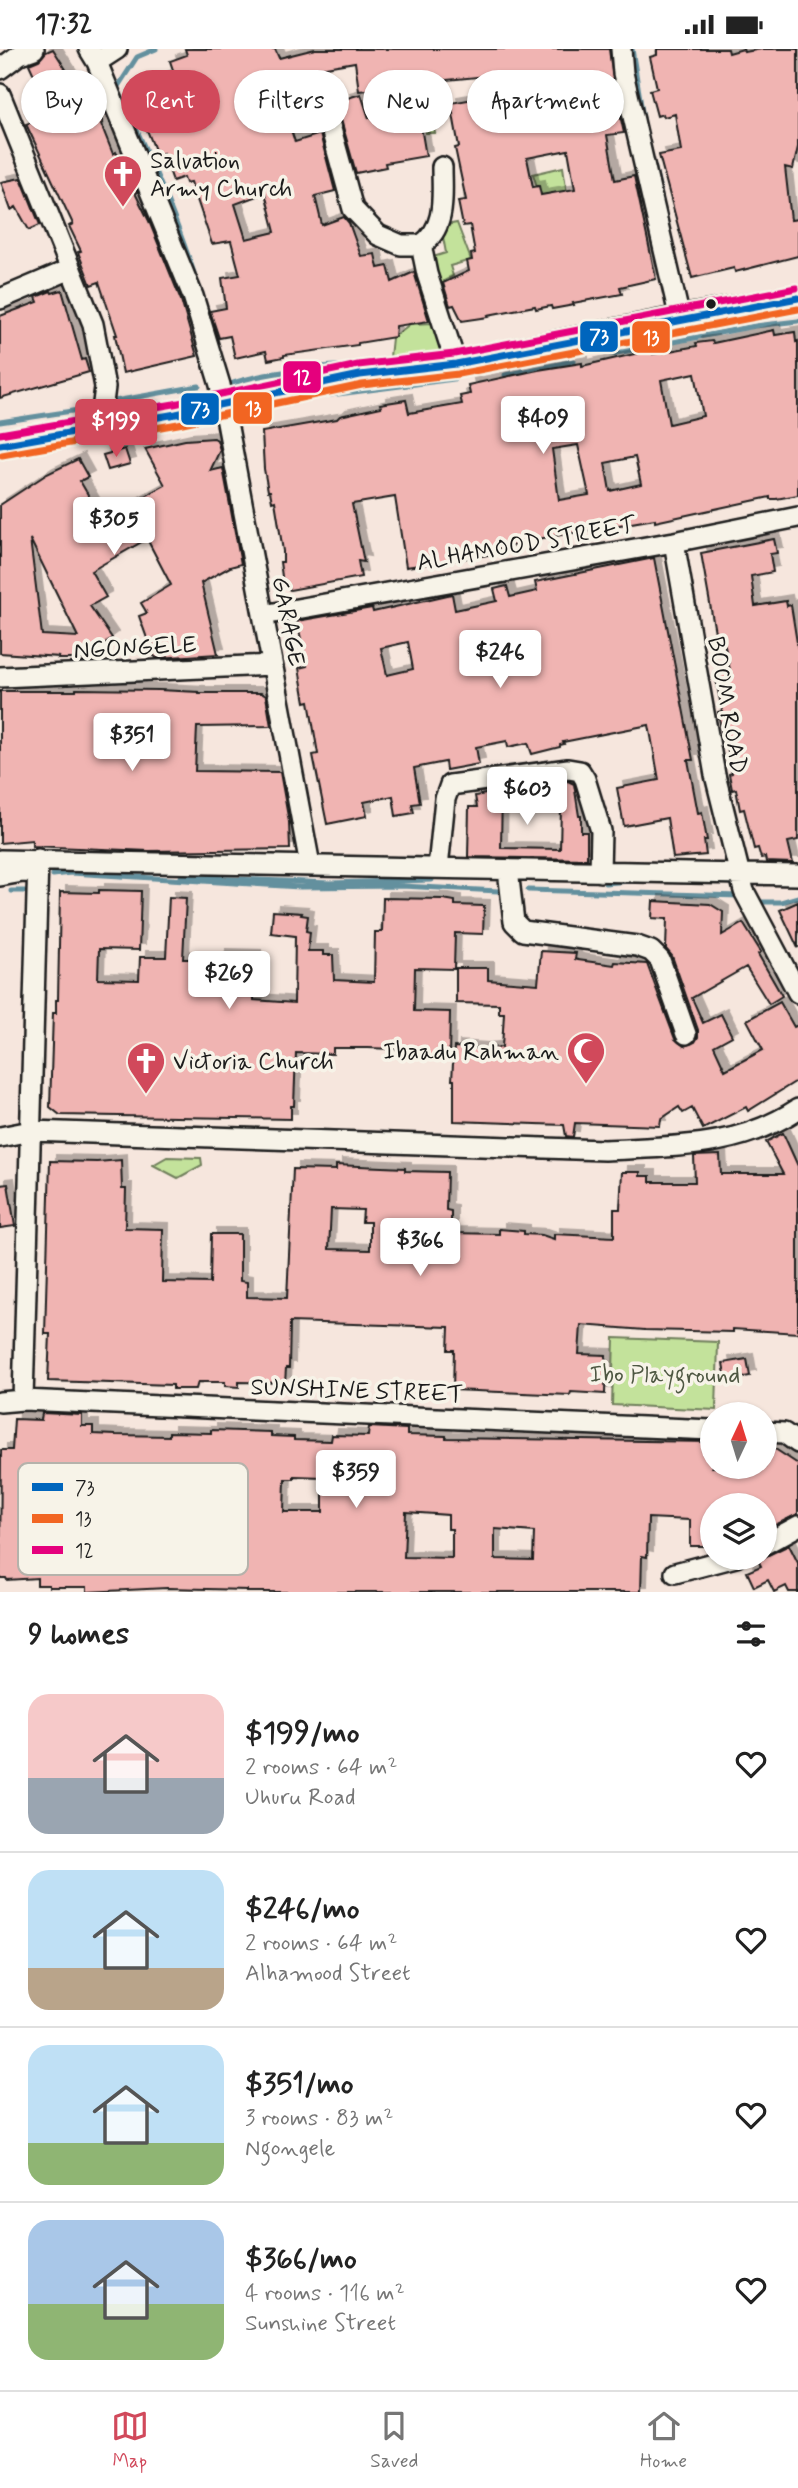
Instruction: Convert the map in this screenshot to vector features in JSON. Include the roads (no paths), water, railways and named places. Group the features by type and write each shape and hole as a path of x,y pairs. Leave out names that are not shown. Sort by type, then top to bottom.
{"main road":[{"path":"0,445 176,414 221,394 456,364 798,298"}],"street":[{"path":"0,69 20,54 34,49"},
{"path":"93,56 117,49"},
{"path":"621,49 623,73 680,319"},
{"name":"GARAGE","path":"93,56 193,296 221,394 310,865"},
{"path":"0,94 93,324 105,387 100,427"},
{"path":"332,133 354,209 378,235 401,245 421,245 431,238 440,220 442,167"},
{"path":"421,245 427,274 456,364"},
{"path":"0,299 71,269"},
{"name":"ALHAMOOD STREET","path":"263,615 674,542 798,517"},
{"name":"BOOM ROAD","path":"674,542 715,775 740,875 746,896 798,993"},
{"name":"NGONGELE","path":"0,677 272,665"},
{"path":"438,868 445,799 450,785 568,769 580,771 593,804 601,831 600,872"},
{"path":"0,860 38,866 310,865 798,875"},
{"path":"0,876 38,866"},
{"path":"23,1400 38,866"},
{"path":"508,870 514,922 523,931 637,946 651,951 660,960 686,1034"},
{"path":"0,1137 31,1131 604,1150 722,1142 779,1122 798,1109"},
{"name":"SUNSHINE STREET","path":"0,1402 23,1400 700,1429"},
{"path":"777,1433 784,1433 798,1443"},
{"path":"777,1537 798,1526"},
{"path":"675,1573 700,1566"}],"waterway":[{"path":"156,49 137,57 117,88 158,179 194,273"},
{"path":"632,49 643,118"},
{"path":"654,165 660,190"},
{"path":"612,354 755,326 798,321"},
{"path":"505,375 574,361"},
{"path":"227,383 228,385 288,371 351,365"},
{"path":"315,397 454,379"},
{"path":"115,401 199,386"},
{"path":"0,422 85,409"},
{"path":"53,875 71,873 300,887 402,886 498,891"},
{"path":"181,877 330,883 432,880"},
{"path":"605,883 630,881"},
{"path":"528,890 740,896"},
{"path":"11,891 35,891"},
{"path":"759,902 781,902 798,897"}],"place":[{"name":"Salvation Army Church","path":"123,208"},
{"name":"Ibaadu Rahman","path":"586,1085"},
{"name":"Victoria Church","path":"146,1095"}],"park label":[{"name":"Ibo Playground","path":"665,1374"}]}
